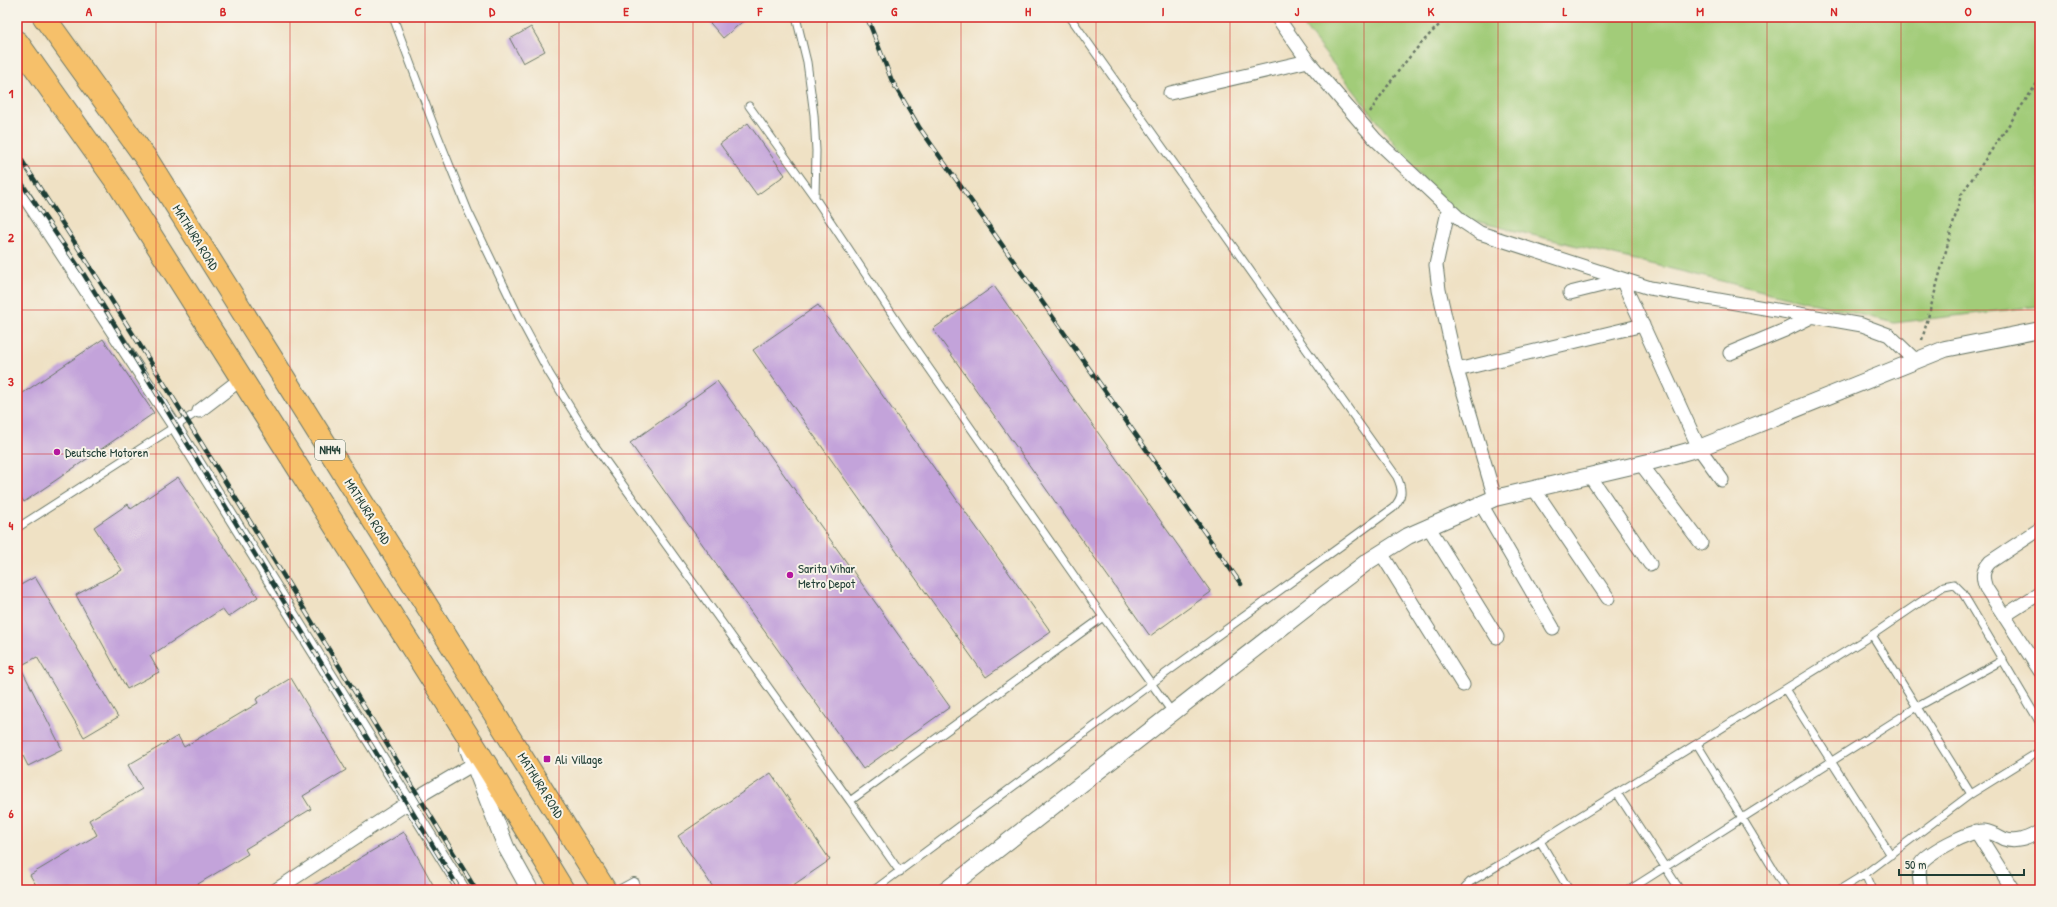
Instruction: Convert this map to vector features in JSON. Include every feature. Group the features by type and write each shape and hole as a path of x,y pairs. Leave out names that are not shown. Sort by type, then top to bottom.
{"highway":[{"name":"MATHURA ROAD","path":"44,17 148,161 522,755 605,890"},
{"name":"NH44","path":"17,42 119,186 457,720 478,761 563,890"}],"street":[{"path":"1277,17 1308,61 1375,139 1462,220 1480,233 1606,272 1622,280 1650,288 1862,325 1889,335 1916,361"},
{"path":"1170,93 1308,61"},
{"path":"17,185 174,425 463,890"},
{"path":"1449,207 1436,266 1439,290 1488,501 1553,628"},
{"path":"1570,293 1622,280"},
{"path":"1622,280 1699,448 1722,480"},
{"path":"1730,353 1813,316"},
{"path":"1457,370 1643,325"},
{"path":"946,890 1331,588 1381,553 1428,526 1488,501 1641,464 1699,448 1945,349 2040,330"},
{"path":"199,411 241,379"},
{"path":"1641,464 1702,543"},
{"path":"1590,476 1650,564"},
{"path":"1534,489 1608,598"},
{"path":"1428,526 1497,637"},
{"path":"2040,529 1990,562 1984,568 1982,577 1986,588 2040,671"},
{"path":"1381,553 1463,685"},
{"path":"2004,616 2040,593"},
{"path":"276,890 409,802 478,761 506,847 530,890"},
{"path":"1976,831 2013,890"},
{"path":"1921,890 1919,873 1920,865 1925,858 1966,834 1976,831 1985,831 2011,841 2021,840 2040,832"},
{"path":"621,890 634,882"}],"lane":[{"path":"393,17 432,122 468,211 519,317 548,373 590,439 900,872"},
{"path":"796,17 807,62 814,115 816,151 815,198"},
{"path":"874,890 1151,684 1393,508 1400,501 1402,493 1397,476 1070,17"},
{"path":"749,106 815,198 910,341 1103,617 1172,712"},
{"path":"17,528 174,425 199,411"},
{"path":"1465,890 1465,887 1470,882 1540,841 1872,635 1944,586 1954,584 1962,592 2040,723"},
{"path":"850,801 1103,617"},
{"path":"1872,635 1971,794"},
{"path":"1629,890 1665,869 1917,707 2003,660"},
{"path":"1785,689 1891,855"},
{"path":"1696,744 1786,890"},
{"path":"1839,890 1866,874 1971,794 2040,751"},
{"path":"1617,793 1680,890"},
{"path":"1540,841 1569,890"},
{"path":"1866,874 1872,890"}],"path":[{"path":"1362,124 1392,78 1427,37 1448,17"},
{"path":"1916,361 1961,195 2040,79"}],"green space":[{"path":"1297,17 2040,17 2040,306 1894,323 1450,215"}],"building":[{"path":"705,17 748,17 723,38"},
{"path":"531,27 545,51 523,63 510,39"},
{"path":"748,123 785,175 757,195 720,144"},
{"path":"994,286 1211,592 1150,636 933,329"},
{"name":"Sarita Vihar Metro Depot","path":"818,305 1051,632 986,677 753,350"},
{"name":"Deutsche Motoren","path":"103,339 154,413 24,502 17,491 17,397"},
{"name":"Sarita Vihar Metro Depot","path":"717,381 950,707 863,769 630,443"},
{"path":"178,477 258,597 228,617 222,609 150,656 159,672 127,689 76,595 122,570 94,527 128,504 131,509"},
{"path":"35,577 118,717 84,737 37,657 20,666 62,749 28,766 17,744 17,587"},
{"path":"291,678 346,770 303,796 311,809 245,849 248,854 188,890 39,890 30,875 97,835 89,820 142,789 128,765 178,736 184,747 258,703 256,699"},
{"path":"771,773 830,860 786,890 715,890 678,836"},
{"path":"404,832 436,890 306,890"}],"railway":[{"path":"867,17 892,81 919,127 1241,584"},
{"path":"17,153 192,428 476,890"},
{"path":"17,177 83,273 460,890"}],"place":[{"name":"Deutsche Motoren","path":"57,452"},
{"name":"Sarita Vihar Metro Depot","path":"790,575"},
{"name":"Ali Village","path":"547,759"}]}
